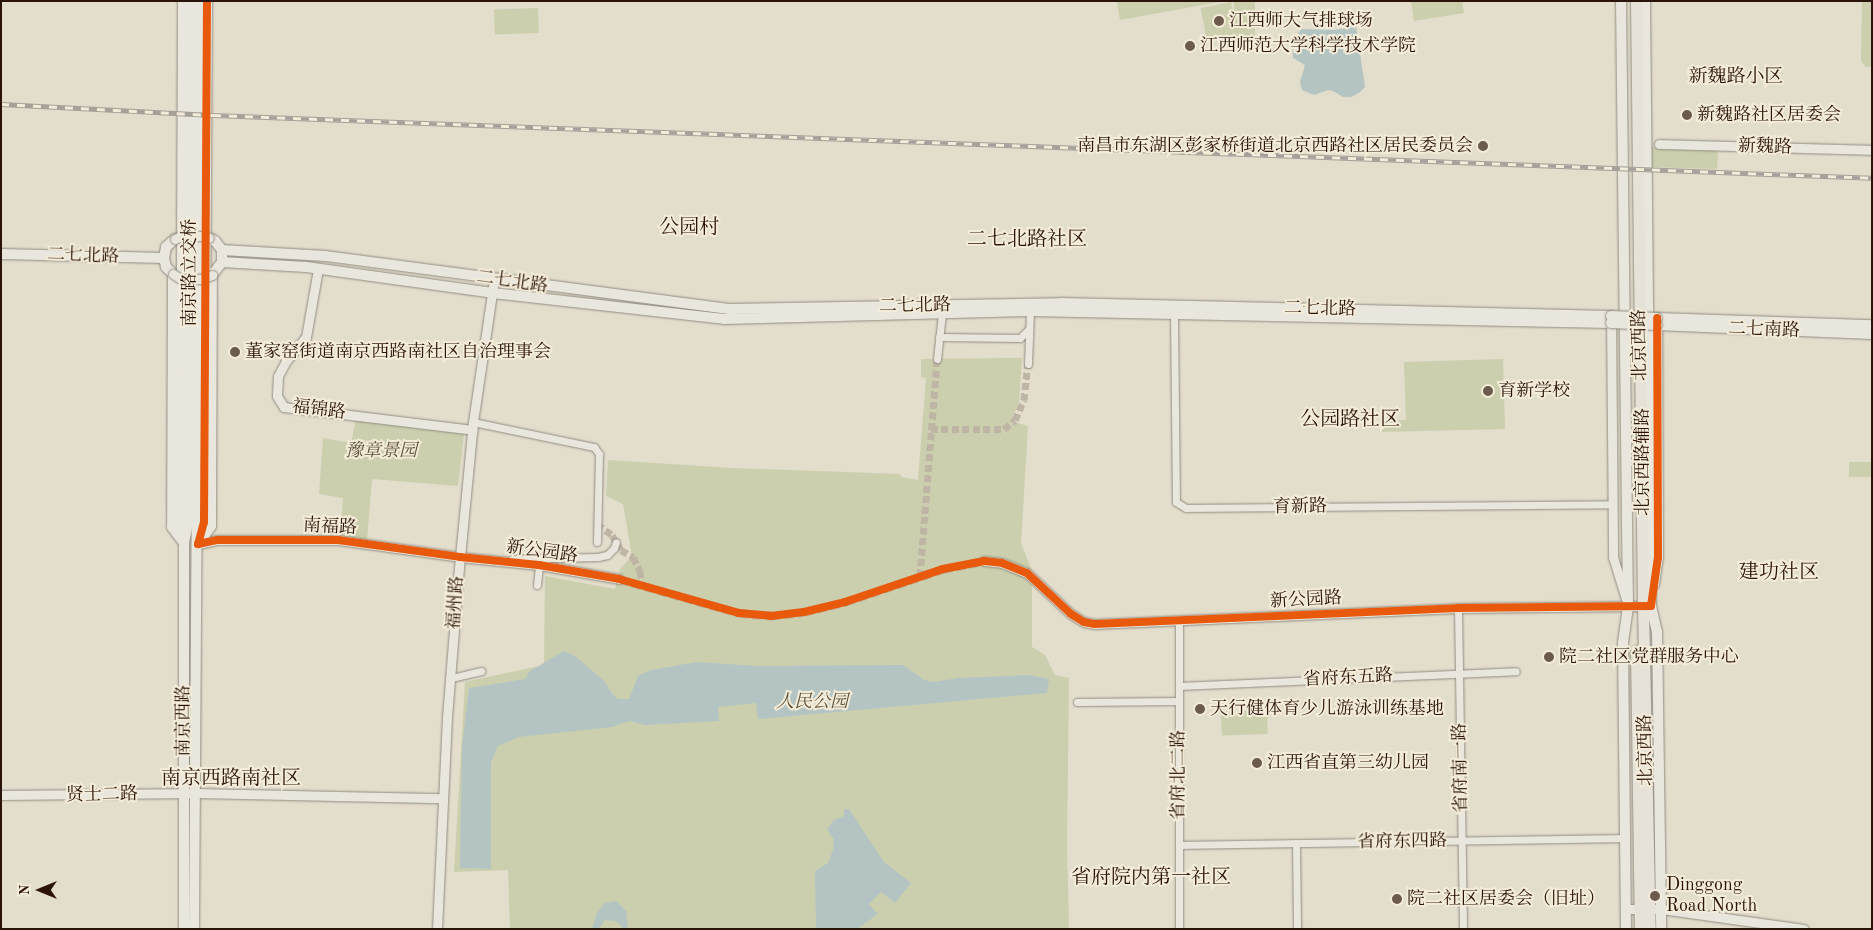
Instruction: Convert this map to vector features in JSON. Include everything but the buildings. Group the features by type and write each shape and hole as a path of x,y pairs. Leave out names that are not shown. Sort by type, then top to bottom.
{"main road":[{"name":"南京路立交桥","path":"184,542 188,522 191,1"},
{"name":"南京路立交桥","path":"198,544 195,512 200,1"},
{"name":"北京西路辅路","path":"1621,1 1639,607"},
{"name":"北京西路","path":"1629,1 1639,607 1650,929"},
{"name":"北京西路","path":"1636,1 1639,607"},
{"name":"北京西路辅路","path":"1626,929 1623,643 1639,607 1644,1"},
{"path":"198,544 211,526 212,275 222,262 222,250 215,241 209,238"},
{"path":"175,239 166,247 164,258 166,267 173,274 172,527 184,542"},
{"name":"二七北路","path":"222,250 326,256 494,280 730,309 1061,303 1611,320"},
{"name":"二七北路","path":"1,254 164,258"},
{"name":"二七北路","path":"222,262 318,269 493,293 724,319 1030,311 1611,320"},
{"path":"1611,320 1657,321"},
{"name":"二七南路","path":"1657,321 1872,325"},
{"name":"二七南路","path":"1657,321 1872,334"},
{"name":"南京西路","path":"184,542 184,929"},
{"name":"南京西路","path":"194,929 198,544"},
{"path":"1650,909 1662,929"},
{"name":"北京西路","path":"1640,929 1650,909"}],"street":[{"name":"南京路立交桥","path":"182,1 180,520 184,542"},
{"name":"南京路立交桥","path":"198,544 204,522 207,1"},
{"name":"新魏路","path":"1659,144 1872,150"},
{"path":"175,239 182,236 204,236 209,238"},
{"name":"福锦路","path":"318,269 306,337 286,361 278,376 277,396 284,407 473,426 594,447 599,454 597,542"},
{"path":"173,274 181,278 200,279 212,275"},
{"name":"福州路","path":"437,929 443,798 460,557 473,426 494,280"},
{"path":"1028,364 1030,311"},
{"path":"937,359 942,314"},
{"name":"育新路","path":"1174,314 1176,502 1186,508 1613,504"},
{"name":"北京西路辅路","path":"1611,320 1613,557 1639,607"},
{"name":"北京西路辅路","path":"1639,607 1658,557 1657,321"},
{"path":"939,337 1020,338 1029,329"},
{"name":"南福路","path":"198,544 216,540 338,540 460,557"},
{"path":"486,559 598,558 607,555 614,548 616,542"},
{"name":"新公园路","path":"460,557 539,565 619,579"},
{"name":"新公园路","path":"984,561 1002,563 1027,573 1071,614 1084,622 1094,624 1458,608 1639,607"},
{"path":"538,585 539,565"},
{"name":"省府南一路","path":"1458,608 1463,929"},
{"name":"省府北二路","path":"1179,620 1179,929"},
{"path":"451,678 481,671"},
{"name":"省府东五路","path":"1179,686 1516,671"},
{"path":"1077,702 1179,701"},
{"name":"贤士二路","path":"1,796 196,793 443,798"},
{"name":"省府东四路","path":"1179,845 1625,838"},
{"path":"1296,843 1297,929"},
{"path":"1626,909 1650,909 1804,929"}],"green space":[{"path":"1117,1 1225,1 1120,20"},
{"path":"1234,1 1255,1 1255,37 1234,37"},
{"path":"1411,1 1462,1 1464,13 1414,21"},
{"name":"江西师大气排球场","path":"1231,2 1237,34 1207,40 1201,8"},
{"path":"1862,2 1872,2 1872,66 1866,67 1861,61"},
{"path":"538,8 539,33 495,35 494,10"},
{"path":"1650,147 1718,149 1717,169 1649,167"},
{"name":"人民公园","path":"1022,358 1019,402 1011,421 1028,426 1021,543 1032,571 1032,647 1045,655 1055,675 1069,678 1067,844 1069,929 510,929 508,870 454,872 465,682 544,665 545,576 615,589 620,569 632,556 623,504 606,496 608,460 732,468 900,474 901,477 918,480 926,378 921,377 921,359"},
{"path":"1503,359 1505,429 1382,432 1382,421 1406,420 1404,362"},
{"name":"豫章景园","path":"356,420 464,434 458,486 372,479 367,540 340,538 343,498 319,494 323,438 351,443"},
{"path":"1849,462 1872,462 1872,477 1849,477"},
{"path":"1267,710 1268,734 1222,736 1221,712"}],"shaded area":[{"path":"1356,26 1365,87 1351,97 1343,97 1328,90 1314,95 1302,90 1300,82 1305,65 1293,58 1292,47 1298,47 1302,37 1301,35 1296,36 1301,29 1335,30"},
{"path":"564,651 575,656 605,682 618,699 629,699 638,676 651,670 697,662 758,666 903,665 924,680 933,682 959,678 1029,675 1049,679 1047,693 758,719 756,703 718,707 719,721 645,725 629,721 612,727 519,737 498,746 491,763 491,869 460,868 462,747 469,688 525,679 530,671"},
{"path":"844,809 849,809 884,862 911,883 895,903 881,892 869,904 878,914 857,929 816,929 815,871 828,863 833,850 834,840 827,829 834,820 844,816"},
{"path":"616,901 626,911 628,929 622,929 621,925 615,921 605,920 599,929 592,929 597,913 605,903"}],"tunnel":[{"path":"920,576 937,359"},
{"path":"931,429 1004,429 1015,420 1024,400 1028,364"},
{"path":"597,524 612,535 621,550 633,557 640,571 642,585"},
{"path":"619,579 739,613 771,616 804,612 845,602 943,569 984,561"}],"railway":[{"path":"1,104 213,115 1872,178"}],"cycle path":[{"path":"207,1 204,522 198,544 217,540 338,540 460,557 539,565 619,579 739,613 771,616 804,612 845,602 943,569 984,561 1002,563 1027,573 1071,614 1084,622 1094,624 1458,608 1651,606 1658,557 1657,318"}],"place":[{"name":"江西师大气排球场","path":"1219,21"},
{"name":"江西师范大学科学技术学院","path":"1190,46"},
{"name":"新魏路社区居委会","path":"1687,115"},
{"name":"南昌市东湖区彭家桥街道北京西路社区居民委员会","path":"1483,146"},
{"name":"董家窑街道南京西路南社区自治理事会","path":"235,352"},
{"name":"育新学校","path":"1488,391"},
{"name":"院二社区党群服务中心","path":"1549,657"},
{"name":"天行健体育少儿游泳训练基地","path":"1200,709"},
{"name":"江西省直第三幼儿园","path":"1257,763"},
{"name":"Dinggong Road North","path":"1655,896"},
{"name":"院二社区居委会（旧址）","path":"1397,899"}],"district":[{"name":"新魏路小区","path":"1736,78"},
{"name":"公园村","path":"689,228"},
{"name":"二七北路社区","path":"1027,240"},
{"name":"公园路社区","path":"1350,420"},
{"name":"建功社区","path":"1779,573"},
{"name":"南京西路南社区","path":"231,779"},
{"name":"省府院内第一社区","path":"1151,878"}]}
